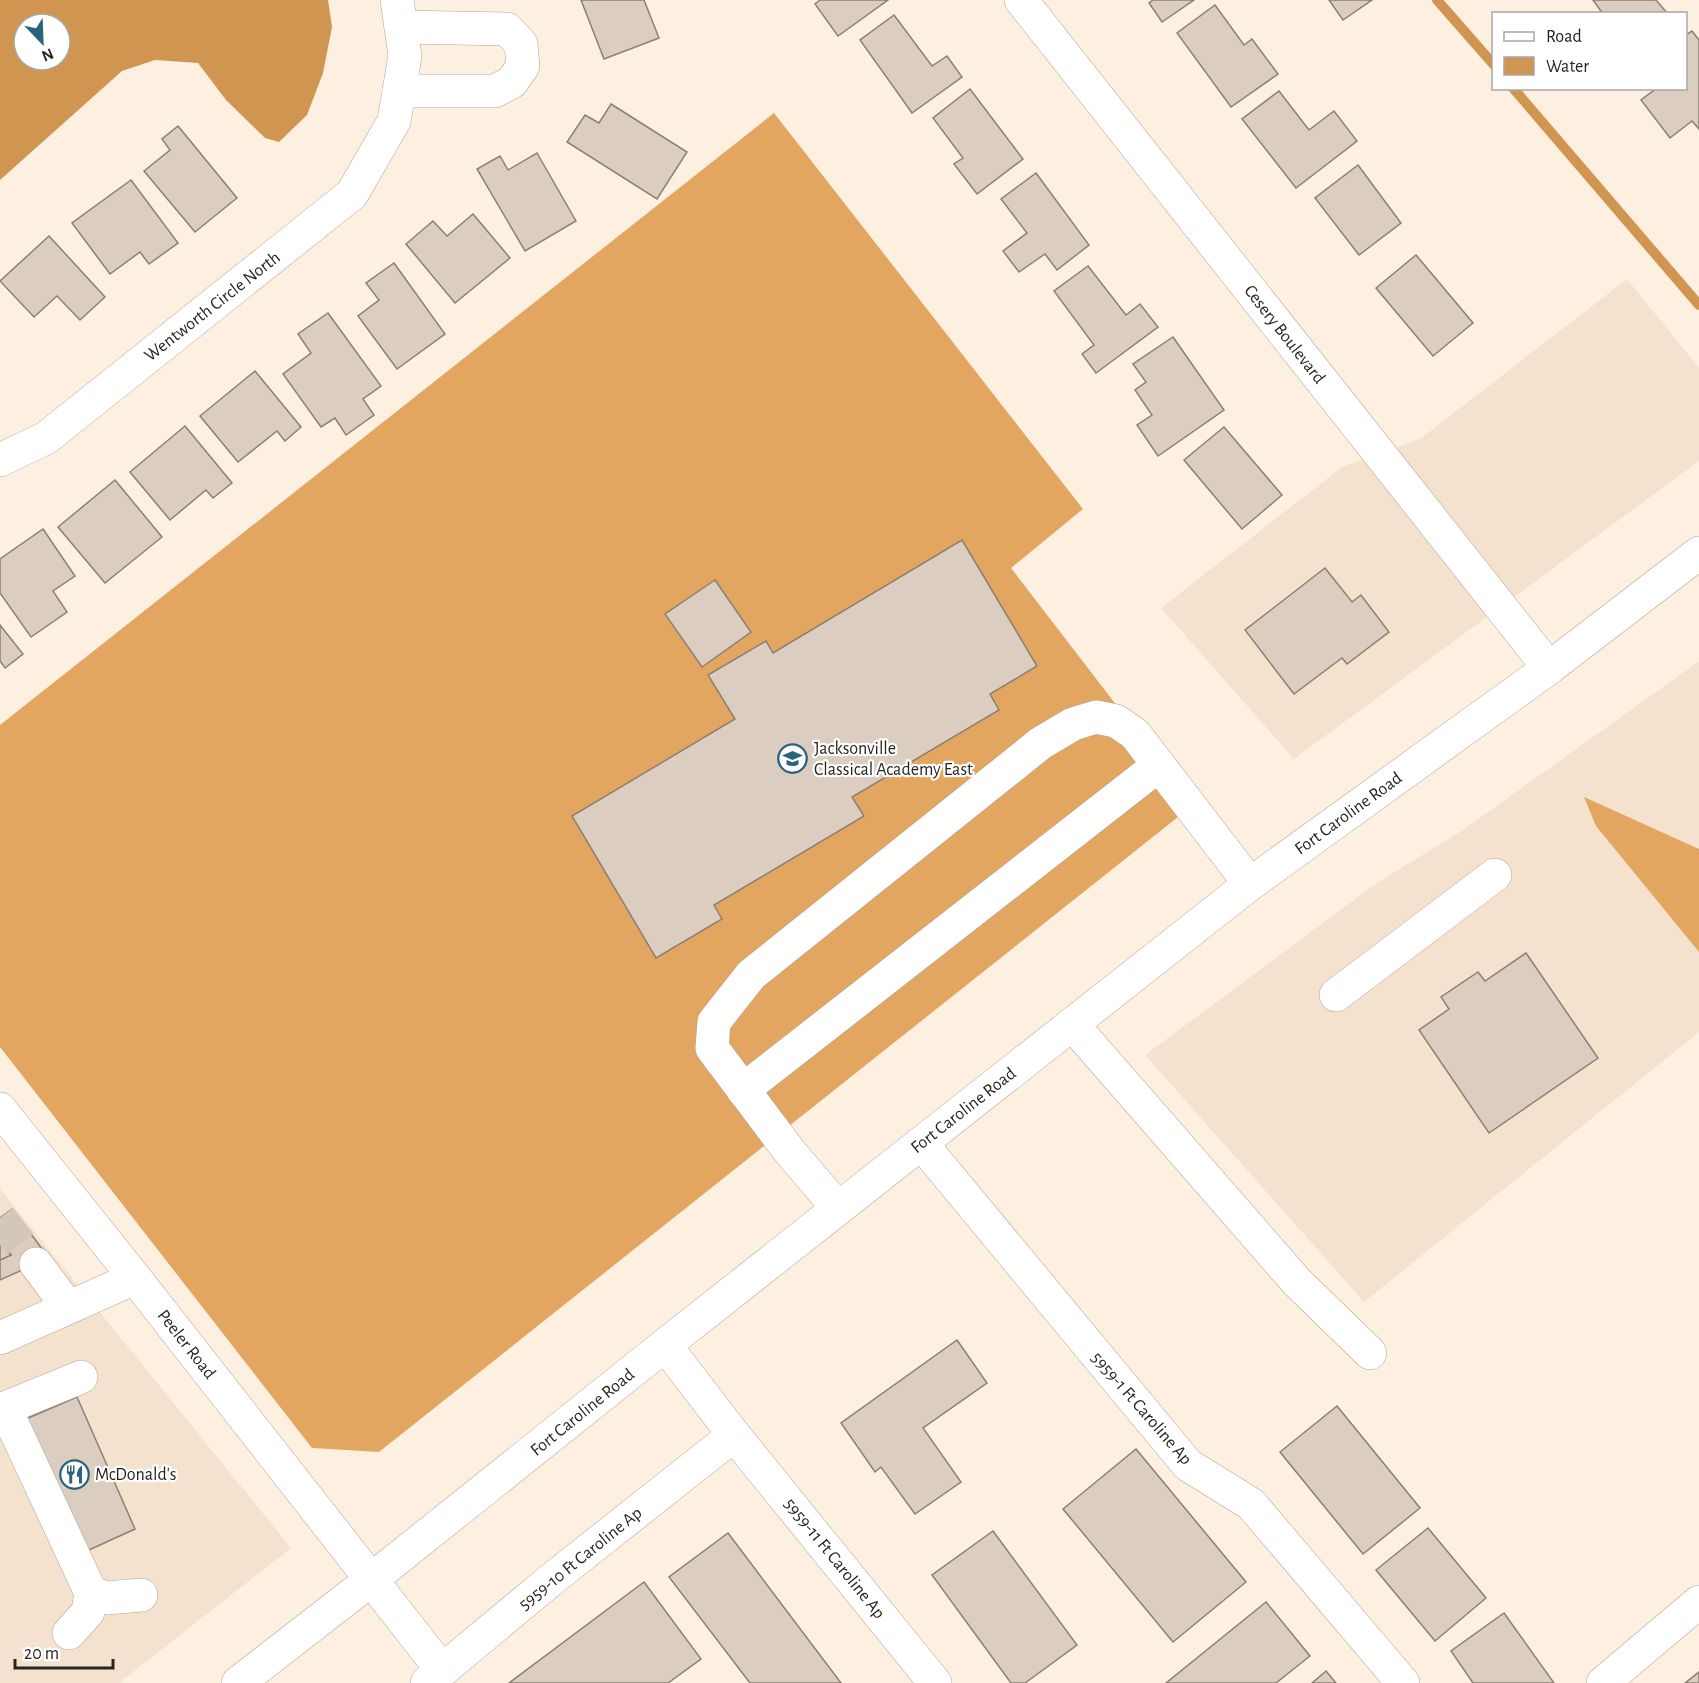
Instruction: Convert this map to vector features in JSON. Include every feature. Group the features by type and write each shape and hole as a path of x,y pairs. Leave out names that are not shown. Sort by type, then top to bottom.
{"street":[{"name":"Cesery Boulevard","path":"1021,0 1549,668"},
{"path":"399,14 507,29 521,44 523,66 512,82 495,91 396,106 405,56 399,14"},
{"name":"Wentworth Circle North","path":"0,460 46,438 352,194 396,106"},
{"name":"Fort Caroline Road","path":"238,1683 1250,884 1549,668 1699,553"},
{"path":"838,1208 789,1152 712,1048 714,1022 751,975 1041,743 1073,724 1096,717 1116,722 1135,734 1250,884"},
{"path":"743,1090 1159,765"},
{"path":"1336,995 1495,875"},
{"path":"1072,1023 1297,1282 1370,1353"},
{"name":"Peeler Road","path":"0,1109 372,1579 435,1676"},
{"name":"5959-1 Ft Caroline Ap","path":"921,1143 1188,1465 1251,1504 1403,1683"},
{"path":"36,1264 68,1307"},
{"path":"0,1338 135,1278"},
{"name":"5959-11 Ft Caroline Ap","path":"665,1345 734,1435 936,1683"},
{"path":"69,1633 88,1612 91,1593 5,1408 81,1377"},
{"name":"5959-10 Ft Caroline Ap","path":"435,1676 734,1435"},
{"path":"91,1593 107,1598 141,1595"},
{"path":"1603,1683 1699,1602"}],"shaded area":[{"path":"774,113 1083,509 1011,568 1177,784 1178,817 379,1452 312,1448 0,1047 0,725"},
{"path":"1627,279 1699,368 1699,461 1294,759 1161,608 1342,467 1420,439"},
{"path":"1699,661 1699,1032 1364,1302 1145,1055 1377,883 1463,830"},
{"path":"1584,797 1699,849 1699,952 1596,826"},
{"path":"0,1189 291,1548 119,1683 0,1683"}],"water":[{"path":"0,0 328,0 332,27 323,73 307,115 279,142 265,138 226,100 198,63 155,60 122,71 0,180"}],"building":[{"path":"581,0 644,0 659,38 604,59"},
{"path":"820,0 888,0 838,36 815,4"},
{"path":"1153,0 1194,0 1162,22 1149,3"},
{"path":"1329,0 1372,0 1343,20"},
{"path":"1593,0 1656,0 1666,12 1602,12"},
{"path":"1215,5 1244,45 1252,39 1278,74 1231,107 1177,33"},
{"path":"894,15 932,66 947,56 962,77 912,113 860,40"},
{"path":"1692,31 1699,40 1699,129 1692,121 1670,138 1641,100 1654,90 1687,90 1687,34"},
{"path":"970,89 1023,159 977,194 954,164 963,158 933,118"},
{"path":"1279,91 1309,130 1334,111 1357,141 1296,188 1242,119"},
{"path":"611,104 687,152 657,199 567,142 585,115 599,123"},
{"path":"178,126 237,198 195,232 144,171 170,150 162,139"},
{"path":"537,153 576,221 525,251 477,169 500,156 508,170"},
{"path":"1358,165 1401,223 1359,255 1315,198"},
{"path":"1036,173 1089,245 1057,270 1045,254 1019,272 1003,251 1027,233 1001,199"},
{"path":"131,180 178,243 149,264 140,252 110,274 72,223"},
{"path":"473,214 510,258 455,303 406,244 433,221 447,236"},
{"path":"49,236 105,297 80,320 57,296 34,317 0,281"},
{"path":"1416,255 1473,323 1433,356 1376,288"},
{"path":"394,263 445,334 397,369 358,316 379,300 366,283"},
{"path":"1088,266 1126,315 1140,304 1158,327 1096,373 1082,354 1094,345 1054,291"},
{"path":"328,313 381,386 363,399 374,415 346,435 335,418 321,427 283,374 311,353 298,334"},
{"path":"1173,337 1224,410 1158,456 1137,425 1152,415 1135,390 1146,382 1133,364"},
{"path":"255,371 301,427 285,441 277,431 238,462 200,416"},
{"path":"185,426 232,483 213,498 206,490 170,520 130,472"},
{"path":"1224,427 1282,495 1242,529 1184,460"},
{"path":"115,480 162,537 105,583 58,527"},
{"path":"43,529 75,576 53,591 67,612 31,637 0,593 0,559"},
{"name":"Jacksonville Classical Academy East","path":"962,540 1037,666 990,694 999,710 852,797 864,816 714,905 722,919 656,958 572,816 735,719 708,675 766,641 773,653"},
{"path":"1325,568 1352,602 1361,595 1389,632 1347,664 1342,658 1294,694 1245,630"},
{"path":"715,580 751,632 702,667 665,614"},
{"path":"0,625 23,654 5,668 0,661"},
{"path":"1526,953 1598,1058 1489,1133 1419,1030 1449,1009 1441,997 1478,972 1485,981"},
{"path":"12,1209 49,1258 0,1280 0,1260 11,1255 0,1241 0,1218"},
{"path":"0,1241 11,1255 0,1260"},
{"path":"957,1340 987,1383 923,1428 961,1482 915,1514 881,1467 875,1472 841,1423"},
{"path":"77,1397 135,1529 78,1555 19,1422"},
{"path":"1337,1406 1420,1508 1363,1554 1280,1452"},
{"path":"1136,1449 1246,1582 1173,1642 1063,1509"},
{"path":"1428,1528 1486,1598 1435,1641 1376,1570"},
{"path":"993,1531 1077,1645 1025,1683 1011,1683 932,1575"},
{"path":"728,1533 841,1683 750,1683 669,1577"},
{"path":"644,1582 701,1659 668,1683 509,1683"},
{"path":"1266,1602 1310,1656 1276,1683 1166,1683"},
{"path":"1504,1613 1554,1683 1473,1683 1451,1651"},
{"path":"1326,1671 1336,1683 1312,1683"},
{"path":"1699,1672 1699,1683 1685,1683"}],"waterway":[{"path":"1437,0 1492,63"},
{"path":"1515,90 1699,305"}],"tunnel":[{"path":"0,1218 36,1264"}],"place":[{"name":"Jacksonville Classical Academy East","path":"793,758"},
{"name":"McDonald's","path":"74,1474"}]}
